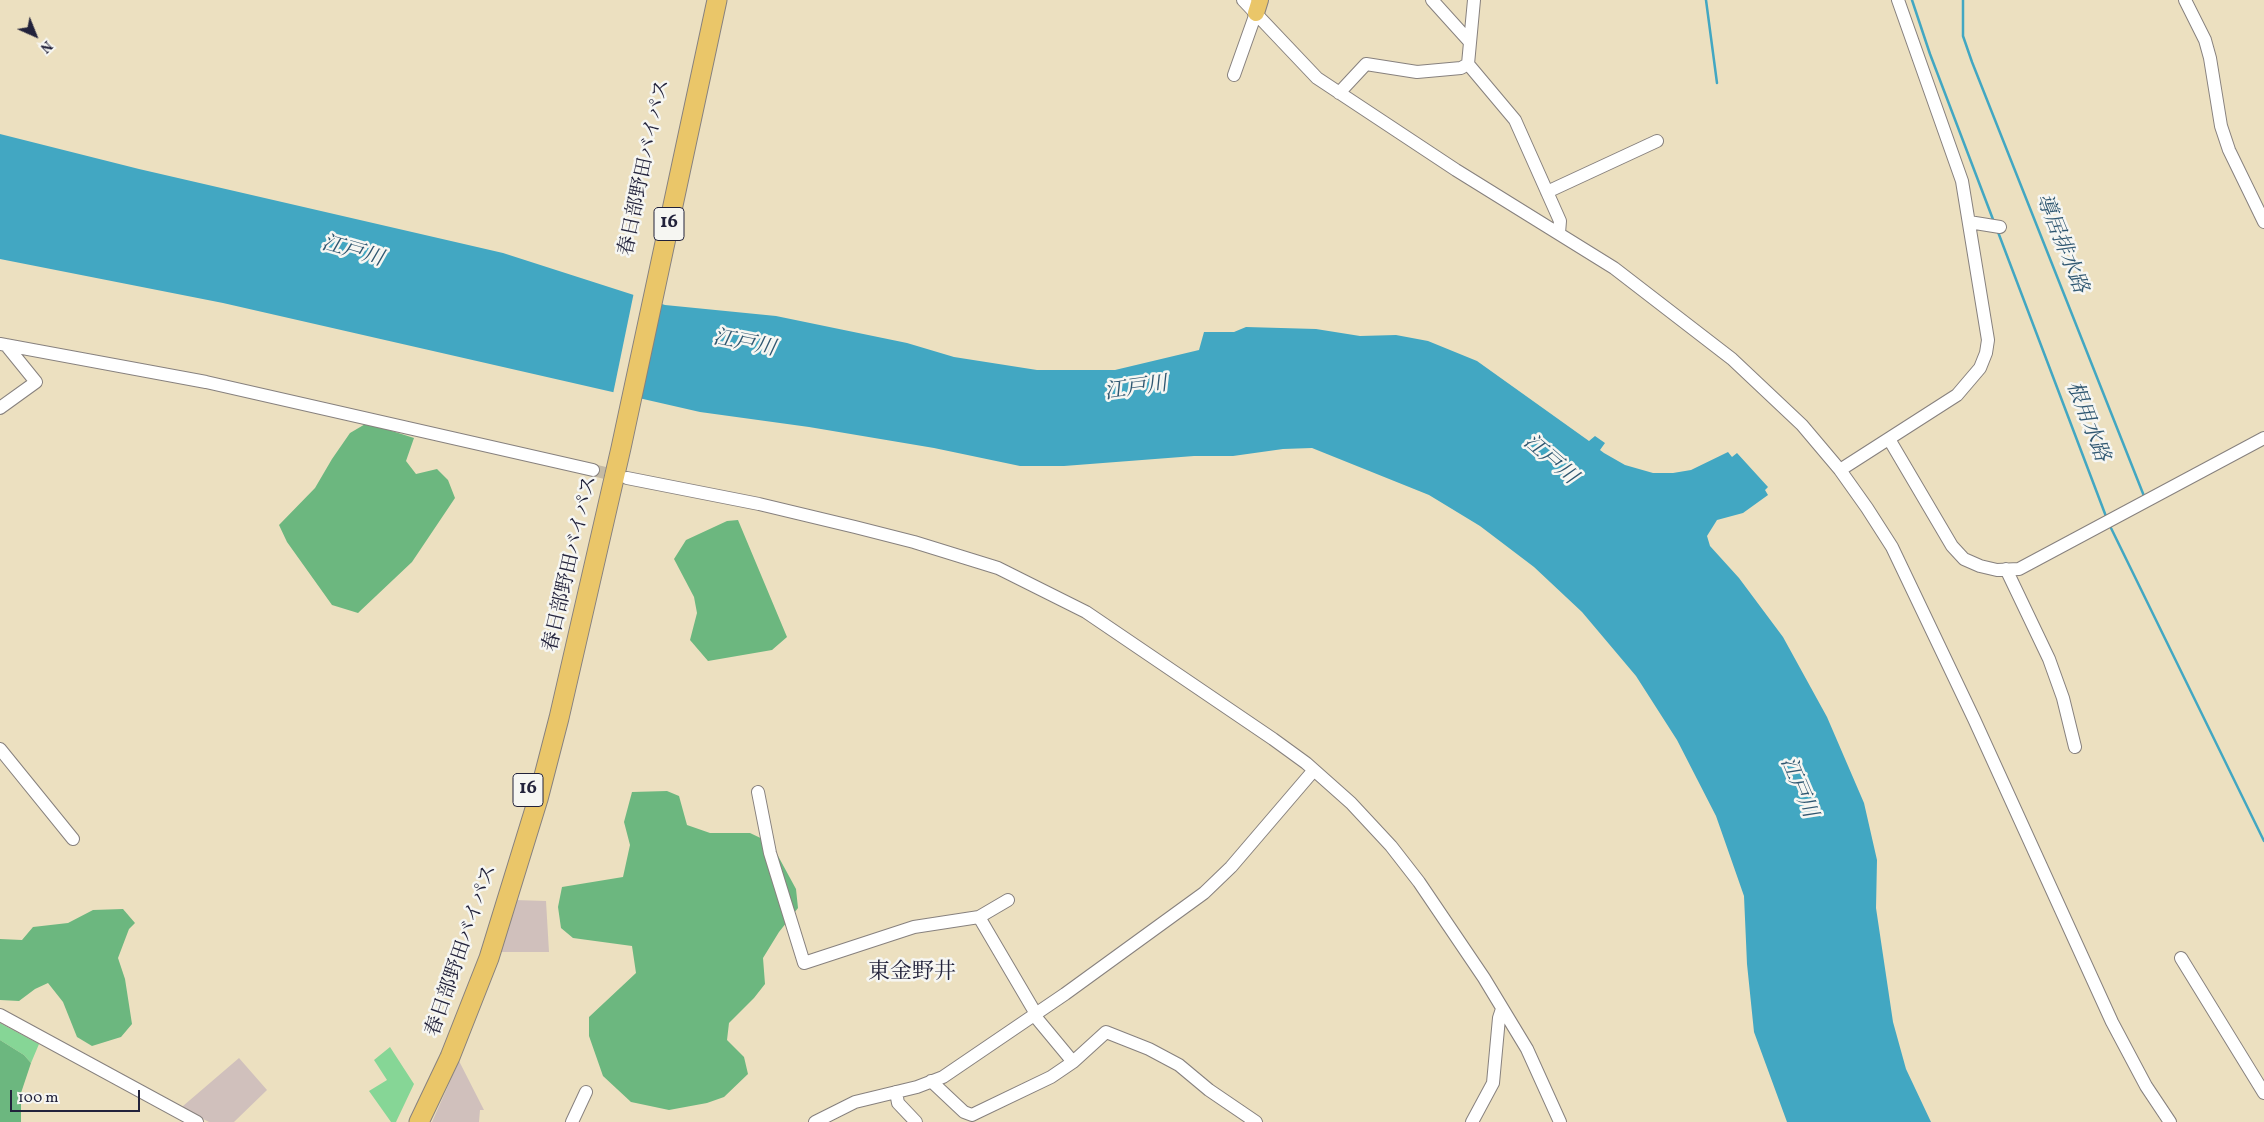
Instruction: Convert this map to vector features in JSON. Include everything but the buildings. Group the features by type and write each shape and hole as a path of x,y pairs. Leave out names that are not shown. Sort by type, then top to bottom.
{"highway":[{"name":"春日部野田バイパス","path":"419,1122 450,1057 489,958 538,799 560,718 705,0"},
{"name":"春日部野田バイパス","path":"408,1122 438,1054 478,954 526,797 616,447 717,0"}],"street":[{"path":"1242,0 1258,7 1317,78 1487,190 1559,233 1630,279 1732,359 1802,426 1840,470 1867,508 1900,564 1974,719 2112,1022 2146,1086 2170,1122"},
{"path":"1432,0 1469,41"},
{"path":"1474,0 1468,64 1515,120 1560,221 1559,233"},
{"path":"1840,470 1957,395 1980,368 1986,353 1988,340 1962,181 1898,0"},
{"path":"2185,0 2205,40 2222,126 2229,150 2264,222"},
{"path":"1234,74 1258,7"},
{"path":"1339,93 1366,64 1417,72 1462,68 1468,64"},
{"path":"1547,192 1657,141"},
{"path":"1970,222 2000,227"},
{"path":"0,408 36,382 3,344"},
{"path":"3,344 206,382 593,470"},
{"path":"1889,439 1952,546 1964,558 1980,566 2012,569 2264,438"},
{"path":"627,478 794,512 914,542 977,561 1020,578 1086,612 1273,738 1314,770 1351,803 1391,846 1448,923 1502,1009 1533,1062 1560,1122"},
{"path":"2012,569 2063,698 2075,747"},
{"path":"0,749 73,839"},
{"path":"815,1122 855,1102 931,1082 961,1067 1204,893 1231,867 1314,770"},
{"path":"758,792 770,853 804,963 914,926 979,917 1008,900"},
{"path":"979,917 1035,1014 1073,1062"},
{"path":"2181,958 2264,1094"},
{"path":"1472,1122 1493,1083 1499,1018 1502,1009"},
{"path":"0,1015 197,1122"},
{"path":"931,1082 964,1112 984,1117 1073,1062 1106,1032 1149,1049 1179,1065 1209,1090 1256,1122"},
{"path":"572,1122 586,1092"},
{"path":"896,1092 898,1103 916,1122"}],"shaded area":[{"path":"515,900 546,901 549,952 501,952"},
{"path":"239,1058 267,1090 234,1122 209,1122 183,1109 183,1106"},
{"path":"459,1061 484,1110 480,1110 479,1122 432,1122"}],"green space":[{"path":"367,423 414,438 406,461 416,474 437,469 448,480 455,498 412,562 358,613 332,605 287,542 279,525 315,488 350,433"},
{"path":"738,520 787,637 772,650 708,661 690,640 697,613 694,597 674,559 686,540 727,521"},
{"path":"667,791 679,796 687,825 710,833 750,833 771,843 796,889 798,908 779,932 763,958 765,984 729,1023 727,1040 744,1057 748,1074 724,1097 707,1103 669,1110 631,1102 603,1076 589,1036 589,1017 636,973 632,946 573,938 561,928 558,907 562,887 623,877 630,845 624,822 632,792"},
{"path":"123,909 135,923 129,929 118,958 125,979 132,1024 121,1037 92,1046 77,1037 63,1002 48,983 35,989 19,1001 0,1000 0,939 22,940 33,927 68,923 93,910"},
{"path":"0,1023 39,1044 31,1063 24,1055 0,1040"},
{"path":"0,1040 24,1055 31,1063 21,1093 21,1122 0,1122"},
{"path":"390,1047 414,1084 396,1122 391,1122 369,1091 387,1080 374,1060"}],"water":[{"name":"江戸川","path":"0,134 139,169 503,253 665,305 776,316 907,343 954,357 1037,370 1115,370 1199,350 1204,332 1234,332 1246,327 1316,329 1360,336 1396,335 1428,341 1477,361 1589,441 1595,436 1605,443 1600,450 1625,465 1653,473 1673,473 1691,470 1728,452 1732,457 1737,453 1768,487 1765,490 1768,495 1743,513 1717,520 1707,536 1710,546 1739,578 1783,637 1827,717 1864,803 1877,860 1876,908 1893,1022 1906,1069 1931,1122 1787,1122 1754,1032 1747,964 1744,896 1716,816 1677,740 1636,676 1582,612 1534,567 1480,526 1429,495 1312,448 1283,449 1233,456 1194,456 1064,466 1020,466 934,448 809,427 700,412 223,303 0,259"}],"pier":[{"path":"634,292 661,301 639,401 613,394"}],"waterway":[{"path":"1706,0 1717,83"},
{"name":"根用水路","path":"1912,0 1930,54 1994,222"},
{"name":"導居排水路","path":"1963,0 1963,36 1972,62 2144,496"},
{"name":"根用水路","path":"1998,232 2107,519"},
{"name":"根用水路","path":"2110,526 2264,841"}],"tunnel":[{"path":"593,470 622,477"}],"district":[{"name":"東金野井","path":"912,974"}]}
